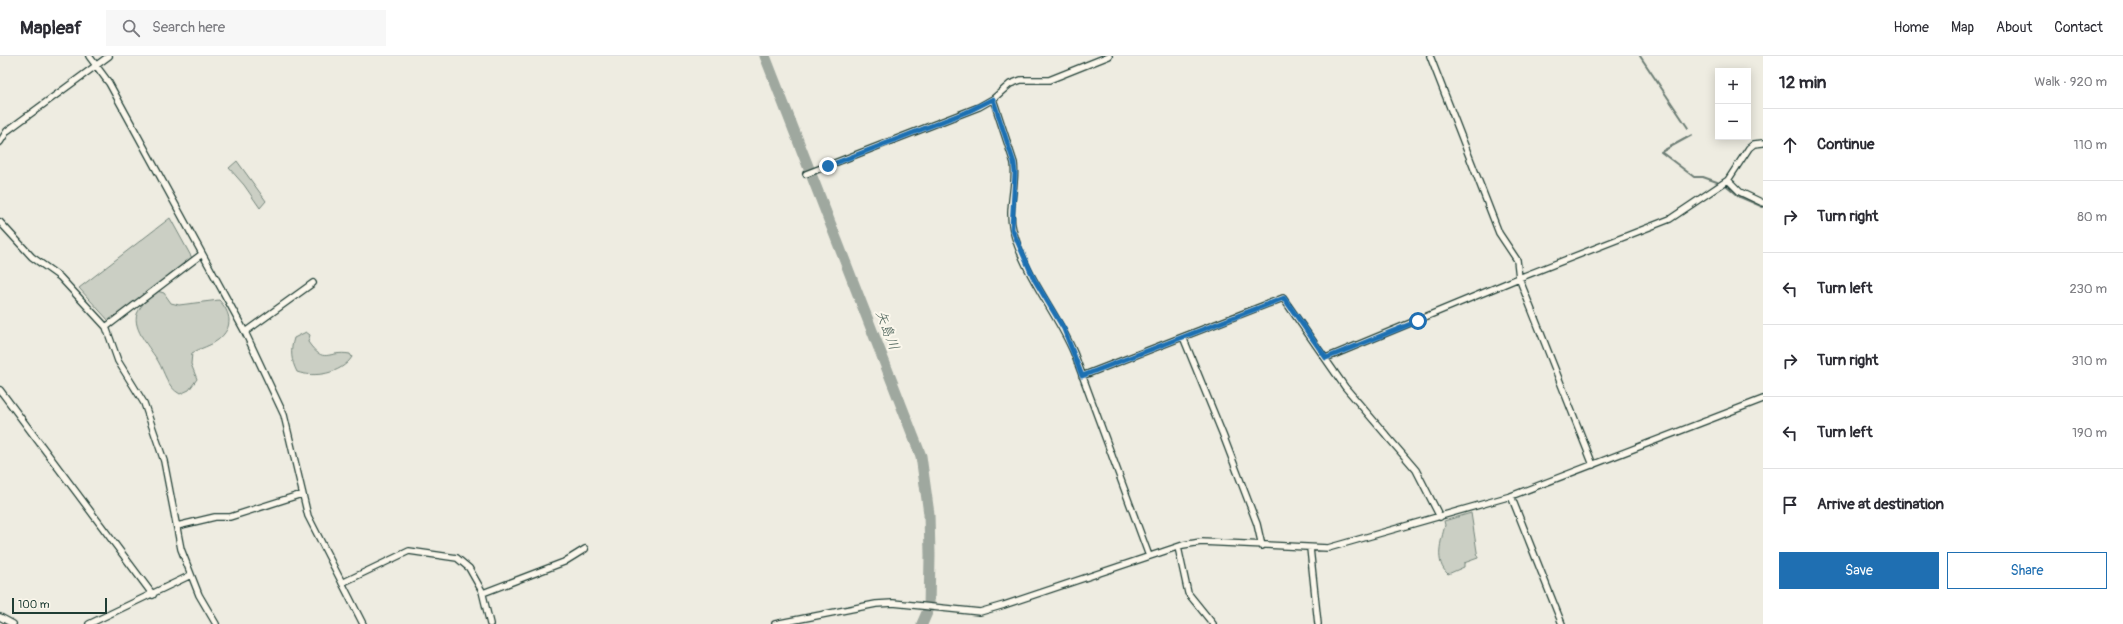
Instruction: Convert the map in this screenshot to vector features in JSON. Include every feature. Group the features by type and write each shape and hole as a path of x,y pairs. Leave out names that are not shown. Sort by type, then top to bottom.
{"street":[{"path":"89,56 108,83 246,332 284,415 302,494 310,521 363,624"},
{"path":"0,142 7,131 108,56"},
{"path":"806,174 969,111 993,99 1010,84 1021,80 1049,80 1109,56"},
{"path":"1430,56 1499,233 1517,260 1519,278 1593,465"},
{"path":"993,99 1014,163 1015,173 1012,229 1034,279 1064,329 1149,556"},
{"path":"1326,358 1519,278 1670,219 1728,180 1749,148 1754,144 1763,143"},
{"path":"1728,180 1740,192 1763,203"},
{"path":"0,222 32,257 60,277 106,327 118,361 144,403 164,461 181,549 199,595 216,624"},
{"path":"106,327 202,254"},
{"path":"246,332 313,283"},
{"path":"1082,376 1284,298 1346,387 1416,470 1440,516"},
{"path":"1183,337 1257,524 1262,546"},
{"path":"0,390 153,595"},
{"path":"775,624 876,604 893,603 919,607 980,612 1149,556 1201,542 1215,541 1262,546 1328,548 1511,496 1763,399"},
{"path":"177,526 215,517 230,516 302,494"},
{"path":"1511,496 1561,624"},
{"path":"1178,547 1188,593 1213,624"},
{"path":"483,593 564,562 585,548"},
{"path":"1310,548 1318,624"},
{"path":"342,583 410,551 457,558 469,568 483,593 490,624"},
{"path":"89,624 153,595 191,575"},
{"path":"0,617 14,624"}],"shaded area":[{"path":"237,161 266,201 260,208 244,185 229,168"},
{"path":"170,218 192,258 109,321 79,288"},
{"path":"157,291 164,293 171,303 179,305 219,300 228,315 229,325 223,335 212,344 192,353 191,364 197,379 189,390 180,394 169,384 158,361 143,339 137,326 136,320 139,310"},
{"path":"306,332 310,335 308,342 318,353 327,356 342,353 350,354 352,357 341,367 327,373 311,375 297,372 293,363 292,355 294,338"},
{"path":"1471,513 1478,558 1464,563 1464,567 1448,574 1441,564 1440,557 1440,544 1445,525 1444,521"}],"waterway":[{"name":"矢島川","path":"765,56 921,456 929,514 930,555 929,608 922,624"},
{"path":"1640,56 1688,128"},
{"path":"1692,135 1661,152 1694,177 1703,177 1717,182"},
{"path":"1727,186 1740,197 1763,207"}],"route":[{"path":"828,166 979,107 993,99 1014,163 1015,173 1012,229 1039,289 1064,329 1082,376 1284,298 1326,358 1418,321"}]}
